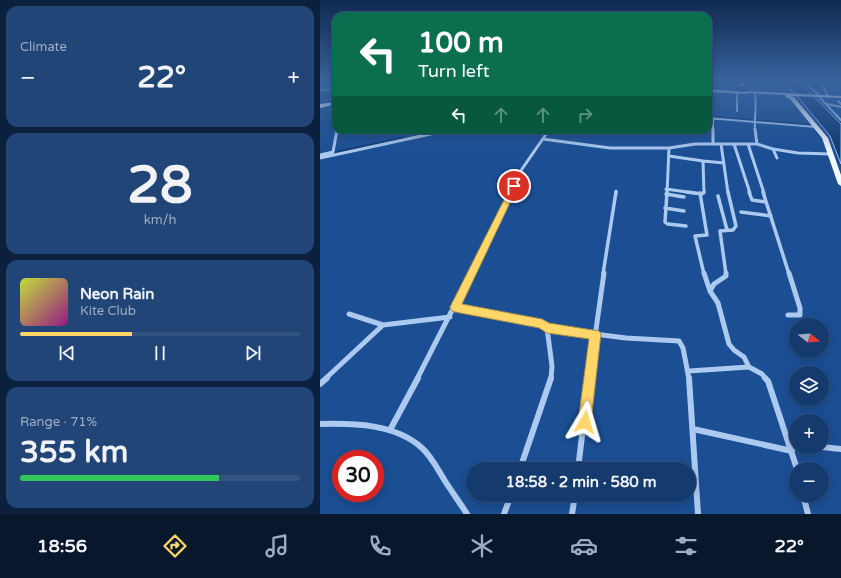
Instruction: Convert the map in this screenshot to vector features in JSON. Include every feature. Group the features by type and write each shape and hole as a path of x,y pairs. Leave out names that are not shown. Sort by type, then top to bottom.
{"main road":[{"path":"799,105 825,138 832,154 841,184"}],"street":[{"path":"737,111 738,105"},
{"path":"757,105 754,120 757,144"},
{"path":"827,105 841,120"},
{"path":"712,117 816,127"},
{"path":"713,144 713,118 754,120"},
{"path":"320,158 333,152 336,134"},
{"path":"320,158 430,134"},
{"path":"390,430 450,317 522,169 546,134"},
{"path":"543,139 610,148 669,148 690,145 757,144 773,149 798,153 832,154"},
{"path":"710,291 714,284 726,276 719,233 722,230 733,230 736,226 730,201 721,144"},
{"path":"734,144 752,200 766,202"},
{"path":"748,144 800,308 800,316 788,315"},
{"path":"669,148 664,220 666,223 686,226"},
{"path":"773,149 777,158"},
{"path":"668,156 724,163"},
{"path":"666,189 704,193 703,160"},
{"path":"579,462 616,191"},
{"path":"700,193 707,235 695,236 702,268 710,291 718,303 729,344 734,350 744,357 749,368"},
{"path":"666,194 684,197"},
{"path":"718,196 727,230"},
{"path":"665,208 684,211"},
{"path":"741,212 771,216"},
{"path":"455,307 542,324 547,328 596,334 676,340 680,342 689,371 698,514"},
{"path":"349,314 383,324 450,317"},
{"path":"320,384 383,324"},
{"path":"522,462 552,376 547,328"},
{"path":"689,371 749,368 762,374 768,381 789,434"},
{"path":"320,424 337,424 390,430 411,440 431,459 467,514"},
{"path":"693,429 789,450"},
{"path":"829,448 841,449"},
{"path":"504,514 508,502"},
{"path":"572,514 574,502"},
{"path":"805,502 808,514"}],"water":[{"path":"805,105 822,105 841,124 841,164 830,136"}],"waterway":[{"path":"712,117 811,125"},
{"path":"330,154 404,138"}],"route":[{"path":"514,186 455,307 542,324 547,328 596,334 585,422"}]}
